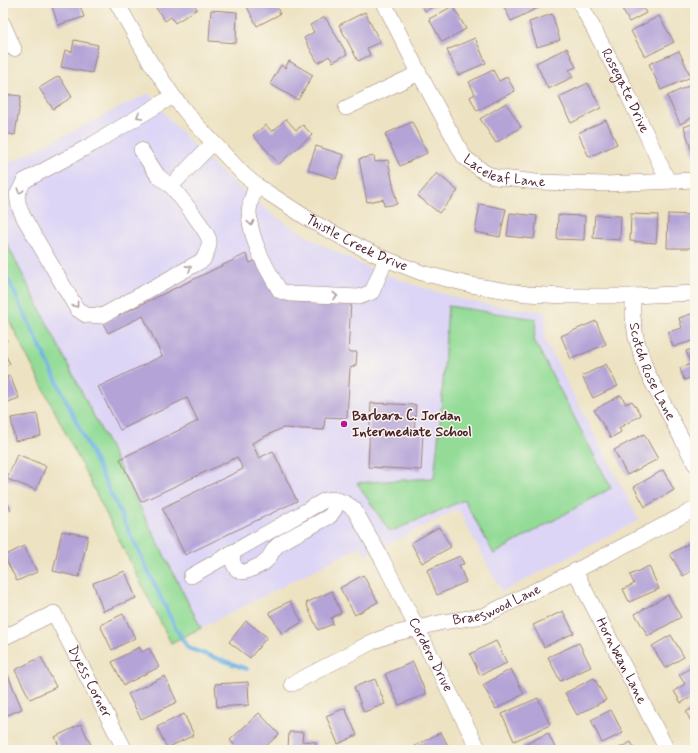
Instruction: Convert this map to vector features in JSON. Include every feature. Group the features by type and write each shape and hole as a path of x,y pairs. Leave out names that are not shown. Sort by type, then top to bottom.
{"street":[{"name":"Thistle Creek Drive","path":"117,3 149,60 173,96 213,143 243,174 256,185 313,222 360,247 422,274 505,291 565,296 633,296 695,293"},
{"name":"Laceleaf Lane","path":"384,3 419,73 464,157 484,172 495,177 536,182 606,184 695,180"},
{"name":"Rosegate Drive","path":"580,3 624,86 668,181"},
{"path":"3,24 14,49"},
{"path":"346,108 419,73"},
{"path":"141,150 158,176 171,186 209,237 209,248 203,260 102,316 86,315 77,309 24,218 19,206 17,195 24,181 93,144 173,96"},
{"path":"171,186 213,143"},
{"path":"256,185 249,211 251,227 254,239 267,270 280,291 291,294 359,297 372,292 386,259"},
{"name":"Scotch Rose Lane","path":"633,296 633,316 636,338 647,372 695,464"},
{"path":"190,576 312,506 325,500 332,499 335,509 330,516 272,549 266,562 249,571 243,572 237,570 234,565 232,560 232,552"},
{"name":"Cordero Drive","path":"332,499 347,503 354,509 382,559 479,750"},
{"name":"Braeswood Lane","path":"292,684 374,641 393,634 443,622 483,616 575,571 695,509"},
{"name":"Hornbean Lane","path":"575,571 667,750"},
{"name":"Dyess Corner","path":"3,638 54,613 125,750"}],"shaded area":[{"name":"Barbara C. Jordan Intermediate School","path":"149,93 170,120 201,154 239,188 276,217 322,245 368,268 417,286 464,300 546,312 545,340 639,520 502,592 458,509 365,556 361,546 201,628 3,236 3,166"}],"green space":[{"path":"3,236 201,628 171,643 3,308"},
{"path":"448,306 536,319 534,340 611,488 494,554 464,500 390,532 357,483 434,478 441,413"}],"building":[{"path":"51,3 79,3 84,17 58,25"},
{"path":"158,3 193,3 197,9 175,23 171,17 165,21 154,5"},
{"path":"245,3 275,3 280,14 257,26"},
{"path":"421,3 441,3 425,11"},
{"path":"502,3 545,3 546,4 511,21"},
{"path":"619,3 640,3 646,13 629,22"},
{"path":"453,6 466,29 442,42 429,19"},
{"path":"211,10 237,12 236,43 209,41"},
{"path":"365,12 380,42 367,48 370,55 358,61 339,25"},
{"path":"552,14 560,40 537,47 529,22"},
{"path":"659,16 674,42 645,57 631,31"},
{"path":"325,17 347,54 333,62 329,56 318,63 304,38 314,32 310,25"},
{"path":"475,38 486,63 458,75 447,50"},
{"path":"74,40 98,45 92,73 61,67 65,50 72,52"},
{"path":"567,48 576,67 569,70 573,77 548,89 536,63"},
{"path":"679,51 691,77 661,90 649,64"},
{"path":"289,61 313,75 298,100 270,84 281,65 285,68"},
{"path":"493,70 499,81 507,77 515,91 477,111 470,97 475,94 469,82"},
{"path":"59,76 72,97 53,109 39,88"},
{"path":"588,83 601,108 571,123 559,97"},
{"path":"695,83 695,116 680,124 667,96"},
{"path":"3,94 21,96 15,135 3,133"},
{"path":"506,103 521,127 496,143 480,119"},
{"path":"286,119 296,130 303,125 312,135 279,164 253,135 266,125 272,132"},
{"path":"606,120 617,144 589,157 578,133"},
{"path":"412,122 427,153 400,166 385,134"},
{"path":"695,123 695,154 693,155 684,127"},
{"path":"316,146 344,155 336,179 308,170"},
{"path":"374,156 375,162 388,160 397,204 384,206 383,199 367,202 359,159"},
{"path":"437,173 458,191 439,213 418,196"},
{"path":"480,204 506,209 500,237 475,232"},
{"path":"510,213 537,216 534,239 507,236"},
{"path":"631,214 658,215 656,243 630,241"},
{"path":"668,214 695,215 695,248 667,248"},
{"path":"558,215 585,216 584,240 557,239"},
{"path":"595,215 621,216 620,240 593,238"},
{"path":"246,254 250,263 258,259 277,298 351,302 348,352 357,352 356,365 350,368 347,418 325,417 324,430 282,428 252,443 259,458 273,451 297,501 185,555 162,508 243,469 237,457 141,502 120,459 198,421 187,398 120,430 98,387 162,356 143,316 108,333 103,323"},
{"path":"694,313 695,340 673,347 668,332 682,328 679,318"},
{"path":"596,321 606,344 571,359 561,336"},
{"path":"3,333 7,341 3,343"},
{"path":"695,348 695,376 684,380 680,368 691,364 686,351"},
{"path":"3,350 10,364 3,367"},
{"path":"606,364 618,386 593,398 582,376"},
{"path":"10,376 19,398 3,404 3,379"},
{"path":"621,395 626,404 632,401 641,415 619,428 621,432 611,438 594,410"},
{"path":"371,403 416,405 414,432 423,432 421,470 368,467"},
{"path":"37,414 41,436 15,441 11,418"},
{"path":"644,434 658,459 627,475 614,450"},
{"path":"17,454 46,466 36,490 7,479"},
{"path":"663,470 674,490 645,507 634,487"},
{"path":"3,498 11,509 3,515"},
{"path":"439,527 451,547 422,563 411,543"},
{"path":"62,531 88,536 79,577 53,571"},
{"path":"695,540 695,569 683,576 670,554"},
{"path":"24,546 37,572 17,581 4,556"},
{"path":"460,556 464,564 459,565 466,582 437,595 427,570"},
{"path":"649,566 659,589 629,602 623,589 634,584 630,575"},
{"path":"125,571 136,598 103,611 93,583"},
{"path":"363,575 378,602 355,615 340,588"},
{"path":"332,591 341,613 331,618 333,624 318,630 306,603"},
{"path":"668,595 681,617 648,636 635,614"},
{"path":"290,601 302,622 282,634 269,612"},
{"path":"563,611 574,633 544,647 533,625"},
{"path":"123,614 135,638 112,650 100,625"},
{"path":"246,621 267,637 250,658 229,642"},
{"path":"671,635 684,657 665,668 652,646"},
{"path":"496,641 507,663 480,675 470,654"},
{"path":"579,643 591,667 560,681 548,657"},
{"path":"139,647 142,652 149,648 159,667 124,685 112,662"},
{"path":"41,657 56,687 30,699 15,670"},
{"path":"413,662 426,694 399,705 385,674"},
{"path":"695,665 695,695 681,703 674,691 685,684 679,675"},
{"path":"511,669 524,694 496,709 483,685"},
{"path":"7,673 22,709 3,717 3,675"},
{"path":"165,676 177,702 141,719 128,694"},
{"path":"594,678 606,700 577,715 565,693"},
{"path":"375,679 385,704 364,712 354,687"},
{"path":"248,682 249,705 217,707 215,684"},
{"path":"538,698 550,725 514,741 502,714"},
{"path":"695,707 695,729 686,712"},
{"path":"345,708 357,735 338,744 326,716"},
{"path":"611,710 623,733 602,743 591,720"},
{"path":"259,713 279,734 262,750 239,750 230,740"},
{"path":"184,714 194,735 167,748 157,727"},
{"path":"81,724 93,749 61,750 55,737"},
{"path":"289,732 303,732 302,741 316,742 316,750 288,750"},
{"path":"441,732 450,750 418,750 415,746"},
{"path":"548,733 556,750 524,750 522,746"},
{"path":"631,742 635,750 615,750"}],"waterway":[{"path":"3,269 176,629 188,648 247,669"}],"place":[{"name":"Barbara C. Jordan Intermediate School","path":"344,424"}]}
